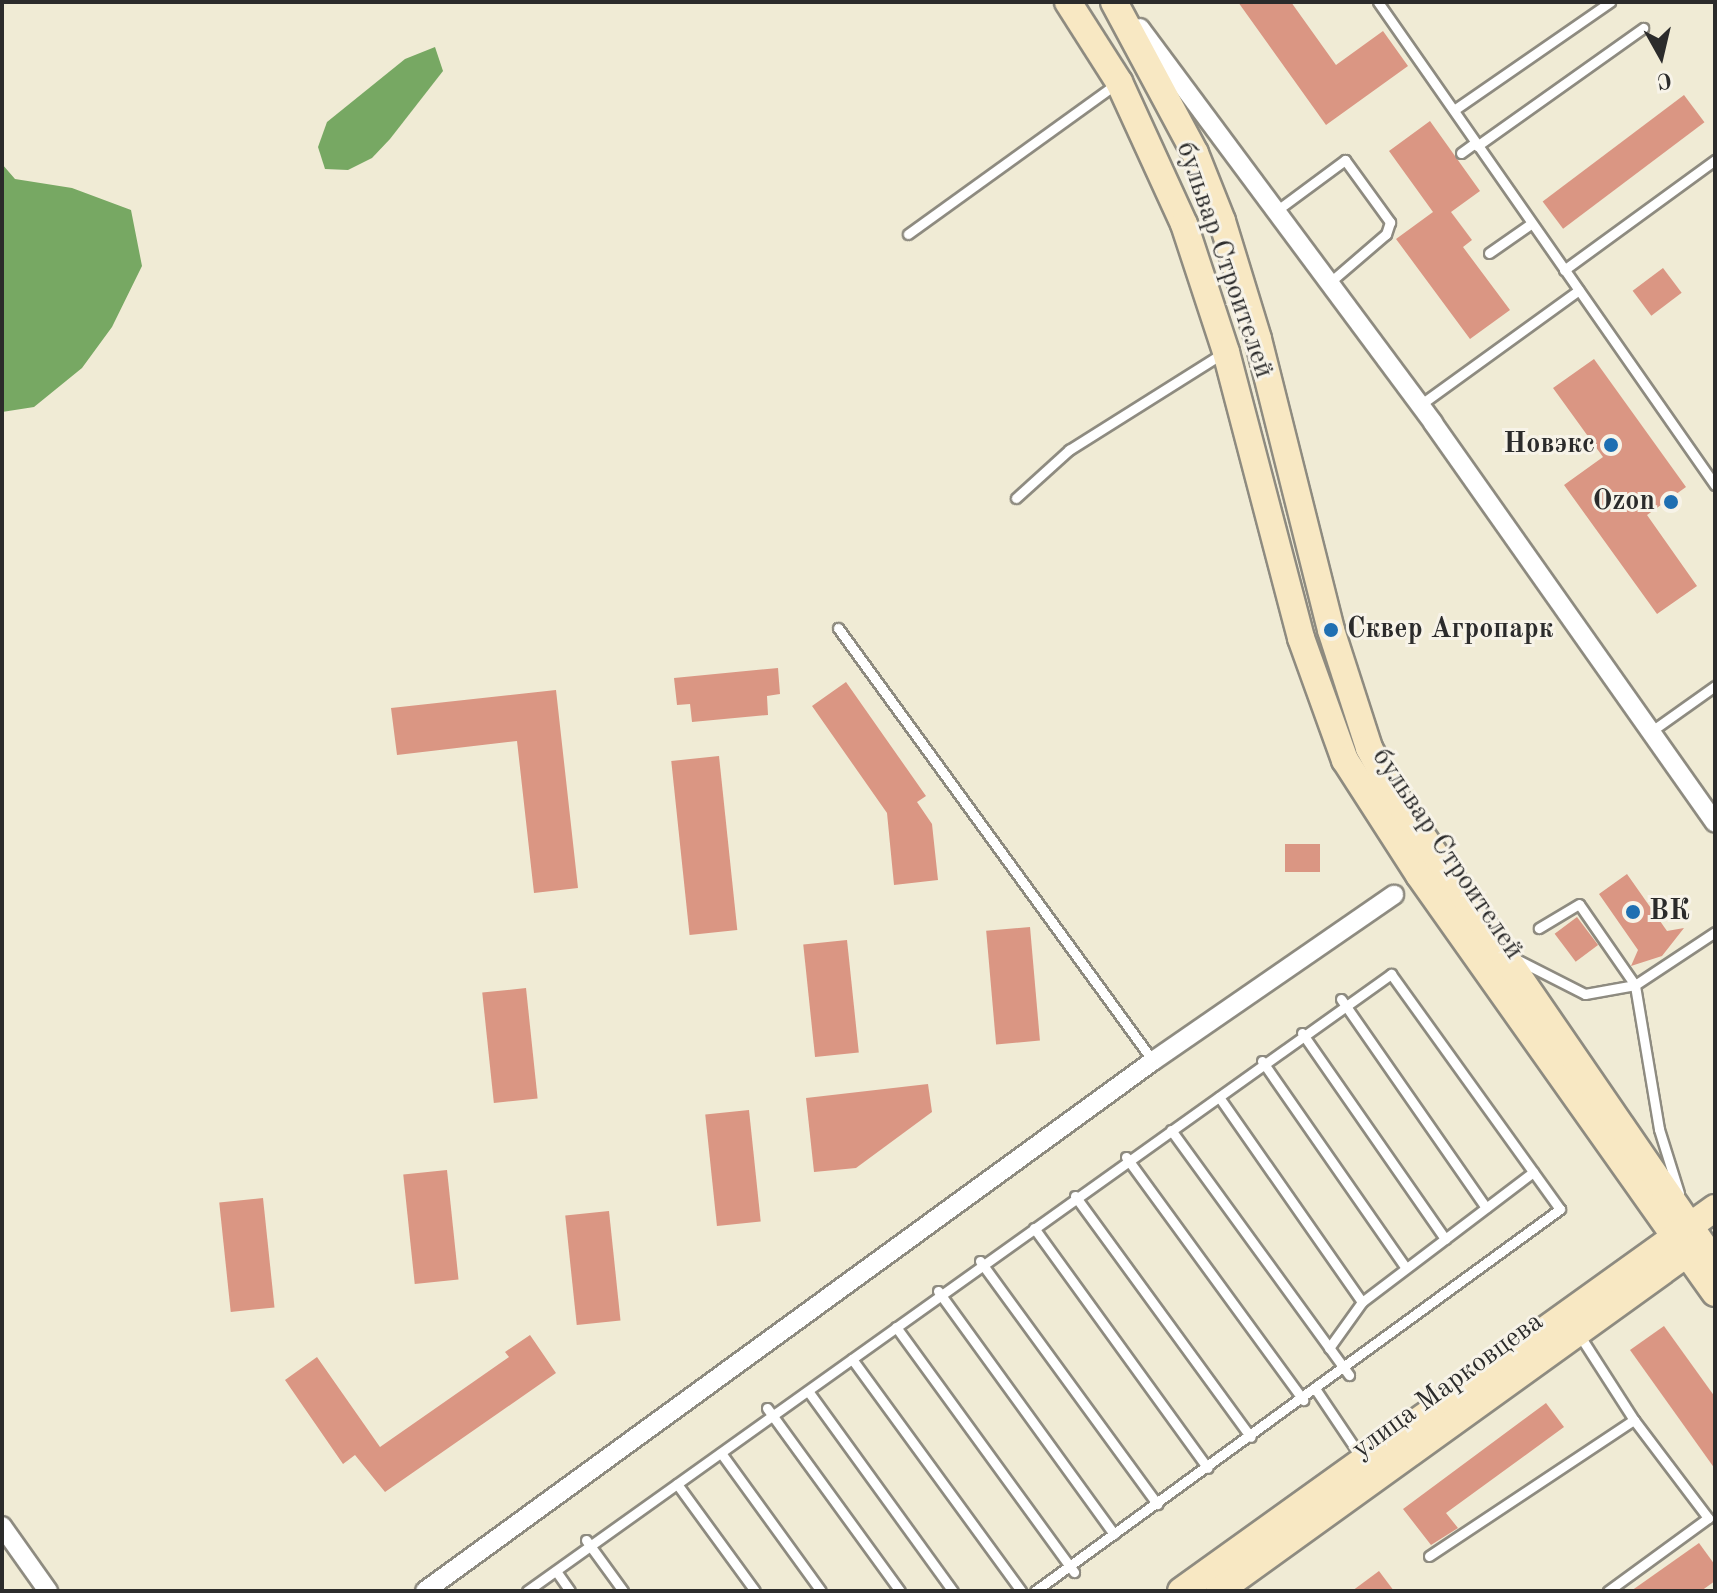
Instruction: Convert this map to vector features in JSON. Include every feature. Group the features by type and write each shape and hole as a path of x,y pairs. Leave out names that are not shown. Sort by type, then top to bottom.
{"main road":[{"name":"бульвар Строителей","path":"1068,2 1119,82 1166,176 1226,352 1329,725 1371,805 1407,885 1452,921 1697,1243"},
{"name":"бульвар Строителей","path":"1117,2 1195,153 1258,339 1355,712 1395,796 1505,953 1697,1243 1715,1293"},
{"name":"улица Марковцева","path":"1204,1587 1578,1332 1697,1243 1715,1208"},
{"name":"улица Марковцева","path":"1204,1587 1365,1462 1697,1243"}],"street":[{"name":"бульвар Строителей","path":"1117,2 1420,405 1653,730 1715,823"},
{"path":"1195,153 1222,143"},
{"path":"1226,352 1258,339"},
{"path":"425,1591 1153,1061 1407,885"},
{"path":"2,1526 48,1591"}],"lane":[{"path":"1378,2 1715,485"},
{"path":"1454,110 1610,2"},
{"path":"1461,153 1643,28"},
{"path":"908,234 1119,82"},
{"path":"1276,211 1345,160 1390,222 1386,234 1329,283"},
{"path":"1564,270 1715,160"},
{"path":"1489,253 1532,223"},
{"path":"1420,405 1579,290"},
{"path":"1016,498 1069,450 1226,352"},
{"path":"838,628 1153,1061"},
{"path":"1653,730 1715,686"},
{"path":"1407,885 1440,859"},
{"path":"1539,928 1579,904 1635,985 1659,1129 1697,1243"},
{"path":"1452,921 1505,953 1585,994 1635,985 1715,932"},
{"path":"527,1591 588,1543 721,1453 770,1412 808,1391 939,1293 1219,1097 1343,1002 1391,974 1560,1209 1347,1372 1316,1390 1114,1534 1072,1569 1035,1591"},
{"path":"1343,1002 1486,1208"},
{"path":"1303,1035 1445,1239"},
{"path":"1263,1062 1406,1268"},
{"path":"1219,1097 1362,1302"},
{"path":"1171,1130 1347,1372"},
{"path":"1128,1159 1303,1400"},
{"path":"1329,1348 1362,1302 1533,1172"},
{"path":"1076,1197 1251,1437"},
{"path":"1034,1228 1208,1468"},
{"path":"982,1263 1157,1504"},
{"path":"939,1293 1114,1534"},
{"path":"896,1327 1072,1569"},
{"path":"1578,1332 1634,1420 1708,1518 1608,1591"},
{"path":"852,1359 1021,1591"},
{"path":"1316,1390 1365,1462"},
{"path":"808,1391 953,1591"},
{"path":"770,1412 900,1591"},
{"path":"1429,1556 1634,1420"},
{"path":"721,1453 821,1591"},
{"path":"677,1484 755,1591"},
{"path":"588,1543 623,1591"},
{"path":"556,1571 570,1591"}],"green space":[{"path":"435,47 443,71 390,139 372,158 348,170 325,169 318,147 327,122 405,59"},
{"path":"2,164 15,179 72,188 131,210 142,266 112,327 82,368 34,407 2,412"}],"building":[{"path":"1238,2 1291,2 1336,65 1383,31 1408,66 1326,125"},
{"path":"1684,95 1704,122 1563,229 1543,202"},
{"path":"1430,121 1480,191 1451,212 1472,240 1463,247 1510,310 1470,339 1396,239 1433,212 1389,151"},
{"path":"1663,268 1682,293 1651,316 1633,291"},
{"path":"1594,359 1686,487 1647,515 1697,586 1657,614 1564,485 1603,457 1553,388"},
{"path":"778,668 780,694 767,696 768,715 692,722 690,704 677,705 674,678"},
{"path":"846,682 926,796 917,802 932,824 938,880 894,885 887,813 812,706"},
{"path":"556,690 578,888 534,893 517,741 397,755 391,708"},
{"path":"719,756 737,930 690,935 671,761"},
{"path":"1285,844 1320,844 1320,872 1285,872"},
{"name":"ВК","path":"1627,874 1667,931 1684,928 1662,956 1631,966 1638,950 1599,894"},
{"path":"1577,917 1598,945 1576,962 1555,934"},
{"path":"1030,927 1040,1041 996,1044 986,931"},
{"path":"847,940 859,1052 815,1057 803,945"},
{"path":"526,988 538,1098 494,1103 482,993"},
{"path":"928,1084 932,1112 856,1168 814,1172 806,1098"},
{"path":"749,1110 761,1221 717,1226 705,1115"},
{"path":"447,1170 458,1279 415,1284 403,1175"},
{"path":"263,1198 274,1307 231,1312 219,1203"},
{"path":"609,1211 620,1320 577,1325 565,1216"},
{"path":"1664,1326 1715,1397 1715,1469 1630,1350"},
{"path":"530,1335 556,1373 385,1492 355,1455 343,1464 285,1380 317,1357 380,1447 509,1357 505,1352"},
{"path":"1546,1403 1564,1427 1446,1513 1458,1528 1431,1545 1403,1509"},
{"path":"1699,1543 1715,1565 1715,1581 1701,1591 1631,1591"},
{"path":"1379,1571 1394,1591 1352,1591"}],"place":[{"name":"Новэкс","path":"1611,445"},
{"name":"Ozon","path":"1671,502"},
{"name":"Сквер Агропарк","path":"1331,630"},
{"name":"ВК","path":"1633,912"}]}
